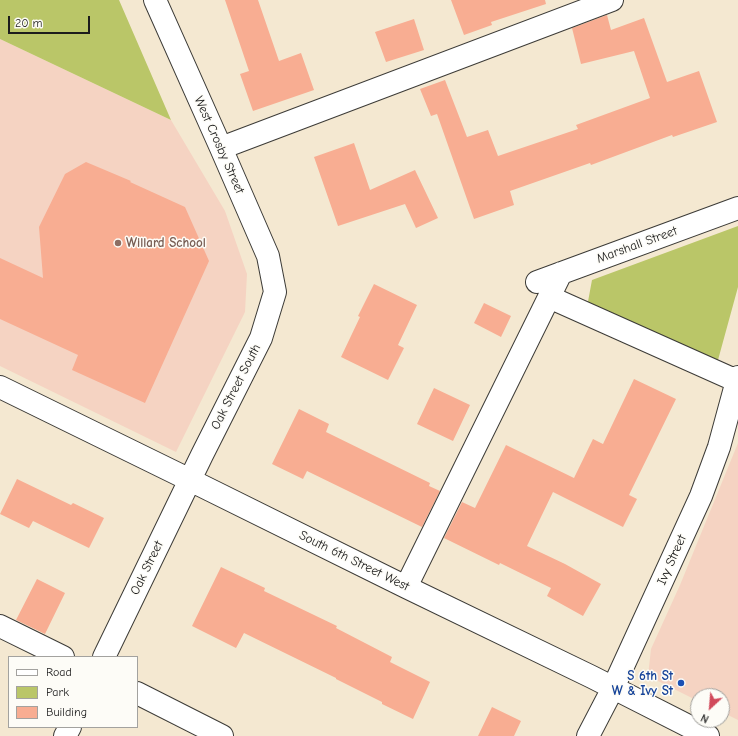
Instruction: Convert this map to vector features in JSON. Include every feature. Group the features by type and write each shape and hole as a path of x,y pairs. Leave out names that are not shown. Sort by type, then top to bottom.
{"street":[{"name":"West Crosby Street","path":"155,0 268,256 275,292"},
{"path":"221,148 612,0"},
{"name":"Marshall Street","path":"543,289 561,273 738,208"},
{"path":"406,587 543,289 737,379"},
{"name":"Oak Street South","path":"190,480 261,338 275,292"},
{"name":"Ivy Street","path":"588,736 613,688 701,496 719,447 737,379"},
{"name":"South 6th Street West","path":"0,387 708,736"},
{"name":"Oak Street","path":"104,656 190,480"},
{"path":"0,626 61,656"},
{"path":"138,694 222,736"}],"shaded area":[{"name":"Willard School","path":"0,39 171,120 225,211 247,274 245,312 176,452 0,366"},
{"path":"738,443 738,720 730,716 730,688 690,688 690,697 648,676 651,649 680,585"}],"green space":[{"path":"0,0 119,0 171,120 0,39"},
{"path":"738,226 738,287 718,360 587,307 592,280"}],"building":[{"path":"225,0 258,0 279,61 301,53 314,90 253,111 240,74 249,71"},
{"path":"451,0 545,0 546,4 491,22 492,25 464,35"},
{"path":"607,15 611,30 644,18 667,82 699,71 717,122 673,137 672,135 591,165 590,163 510,191 514,205 474,219 437,114 431,116 420,89 445,80 467,137 488,130 498,156 578,129 576,125 650,98 634,51 581,64 572,28"},
{"path":"414,19 424,50 386,62 375,32"},
{"path":"354,143 370,190 415,170 438,218 416,228 405,204 338,226 314,157"},
{"path":"86,162 131,181 130,182 185,207 209,261 145,403 72,370 78,355 0,319 0,258 43,278 39,227 65,174"},
{"path":"374,284 417,305 398,345 404,348 388,380 341,357 360,317 358,316"},
{"path":"484,303 511,316 501,337 474,323"},
{"path":"634,379 676,399 629,495 637,499 623,527 553,492 527,546 565,564 601,584 583,616 547,596 551,588 444,538 462,502 475,508 506,445 574,478 593,439 603,444"},
{"path":"434,388 470,405 453,441 417,424"},
{"path":"299,409 329,424 326,432 430,483 429,486 440,491 422,527 307,471 303,479 272,464"},
{"path":"17,479 71,505 73,503 104,518 89,548 33,521 29,528 0,514"},
{"path":"221,567 265,588 264,591 337,626 336,628 392,657 390,662 430,682 413,719 382,704 382,702 336,678 244,633 236,648 192,626"},
{"path":"37,579 65,593 45,634 16,620"},
{"path":"492,707 521,721 514,736 478,736"}],"place":[{"name":"Willard School","path":"118,243"},
{"name":"S 6th St W & Ivy St","path":"681,683"}]}
